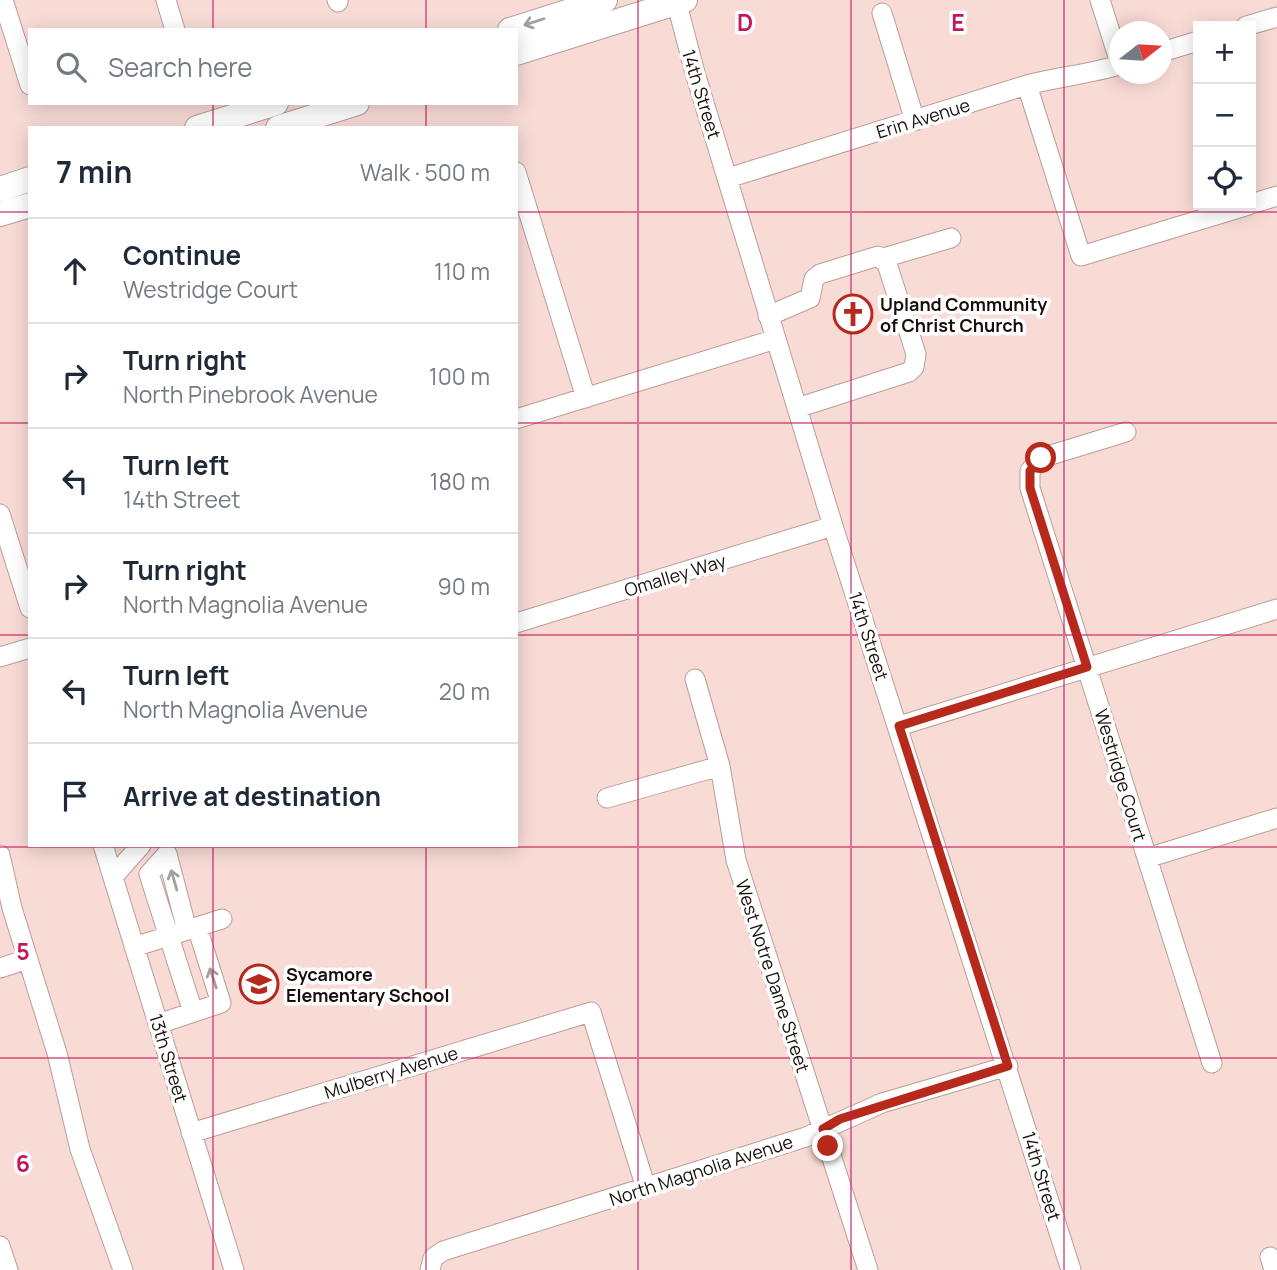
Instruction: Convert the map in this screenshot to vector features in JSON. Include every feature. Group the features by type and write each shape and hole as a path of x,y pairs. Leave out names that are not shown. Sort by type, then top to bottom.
{"main road":[{"path":"516,28 605,0"},
{"path":"518,52 679,1"},
{"path":"203,126 270,105"},
{"path":"284,126 351,105"},
{"path":"0,189 28,180"},
{"path":"0,214 28,206"}],"street":[{"path":"3,0 28,79"},
{"path":"166,0 174,28"},
{"path":"1100,0 1109,30"},
{"name":"14th Street","path":"679,1 768,316 1071,1270"},
{"path":"882,13 915,121"},
{"path":"1256,23 1277,17"},
{"path":"1172,49 1193,42"},
{"name":"Erin Avenue","path":"728,178 1027,85 1109,66"},
{"path":"1027,85 1081,256 1230,210"},
{"path":"518,178 586,398"},
{"path":"1256,202 1277,196"},
{"path":"768,316 810,298 814,279 820,274 951,237"},
{"path":"797,408 914,368 916,354 883,258"},
{"path":"518,418 776,339"},
{"name":"Westridge Court","path":"1126,432 1041,458 1030,471 1030,488 1212,1063"},
{"path":"0,514 24,571 28,596"},
{"name":"Omalley Way","path":"518,622 833,526"},
{"path":"899,726 1277,608"},
{"path":"0,657 28,649"},
{"name":"West Notre Dame Street","path":"695,678 720,766 736,860 868,1270"},
{"path":"607,798 720,766"},
{"path":"1147,858 1277,818"},
{"name":"13th Street","path":"104,847 234,1270"},
{"path":"113,877 139,847"},
{"path":"0,855 57,1053 79,1149 123,1270"},
{"path":"134,947 222,919"},
{"path":"184,931 192,1012"},
{"path":"158,1024 221,1003 184,931"},
{"path":"0,968 28,959"},
{"name":"Mulberry Avenue","path":"191,1133 591,1012 646,1188"},
{"name":"North Magnolia Avenue","path":"431,1264 443,1251 646,1188 823,1129 882,1104 1008,1066"},
{"path":"0,1246 8,1270"}],"place":[{"name":"Upland Community of Christ Church","path":"853,314"},
{"name":"Sycamore Elementary School","path":"259,984"}],"route":[{"path":"828,1146 823,1129 840,1119 1008,1066 899,726 1087,667 1030,488 1030,471 1041,458"}]}
